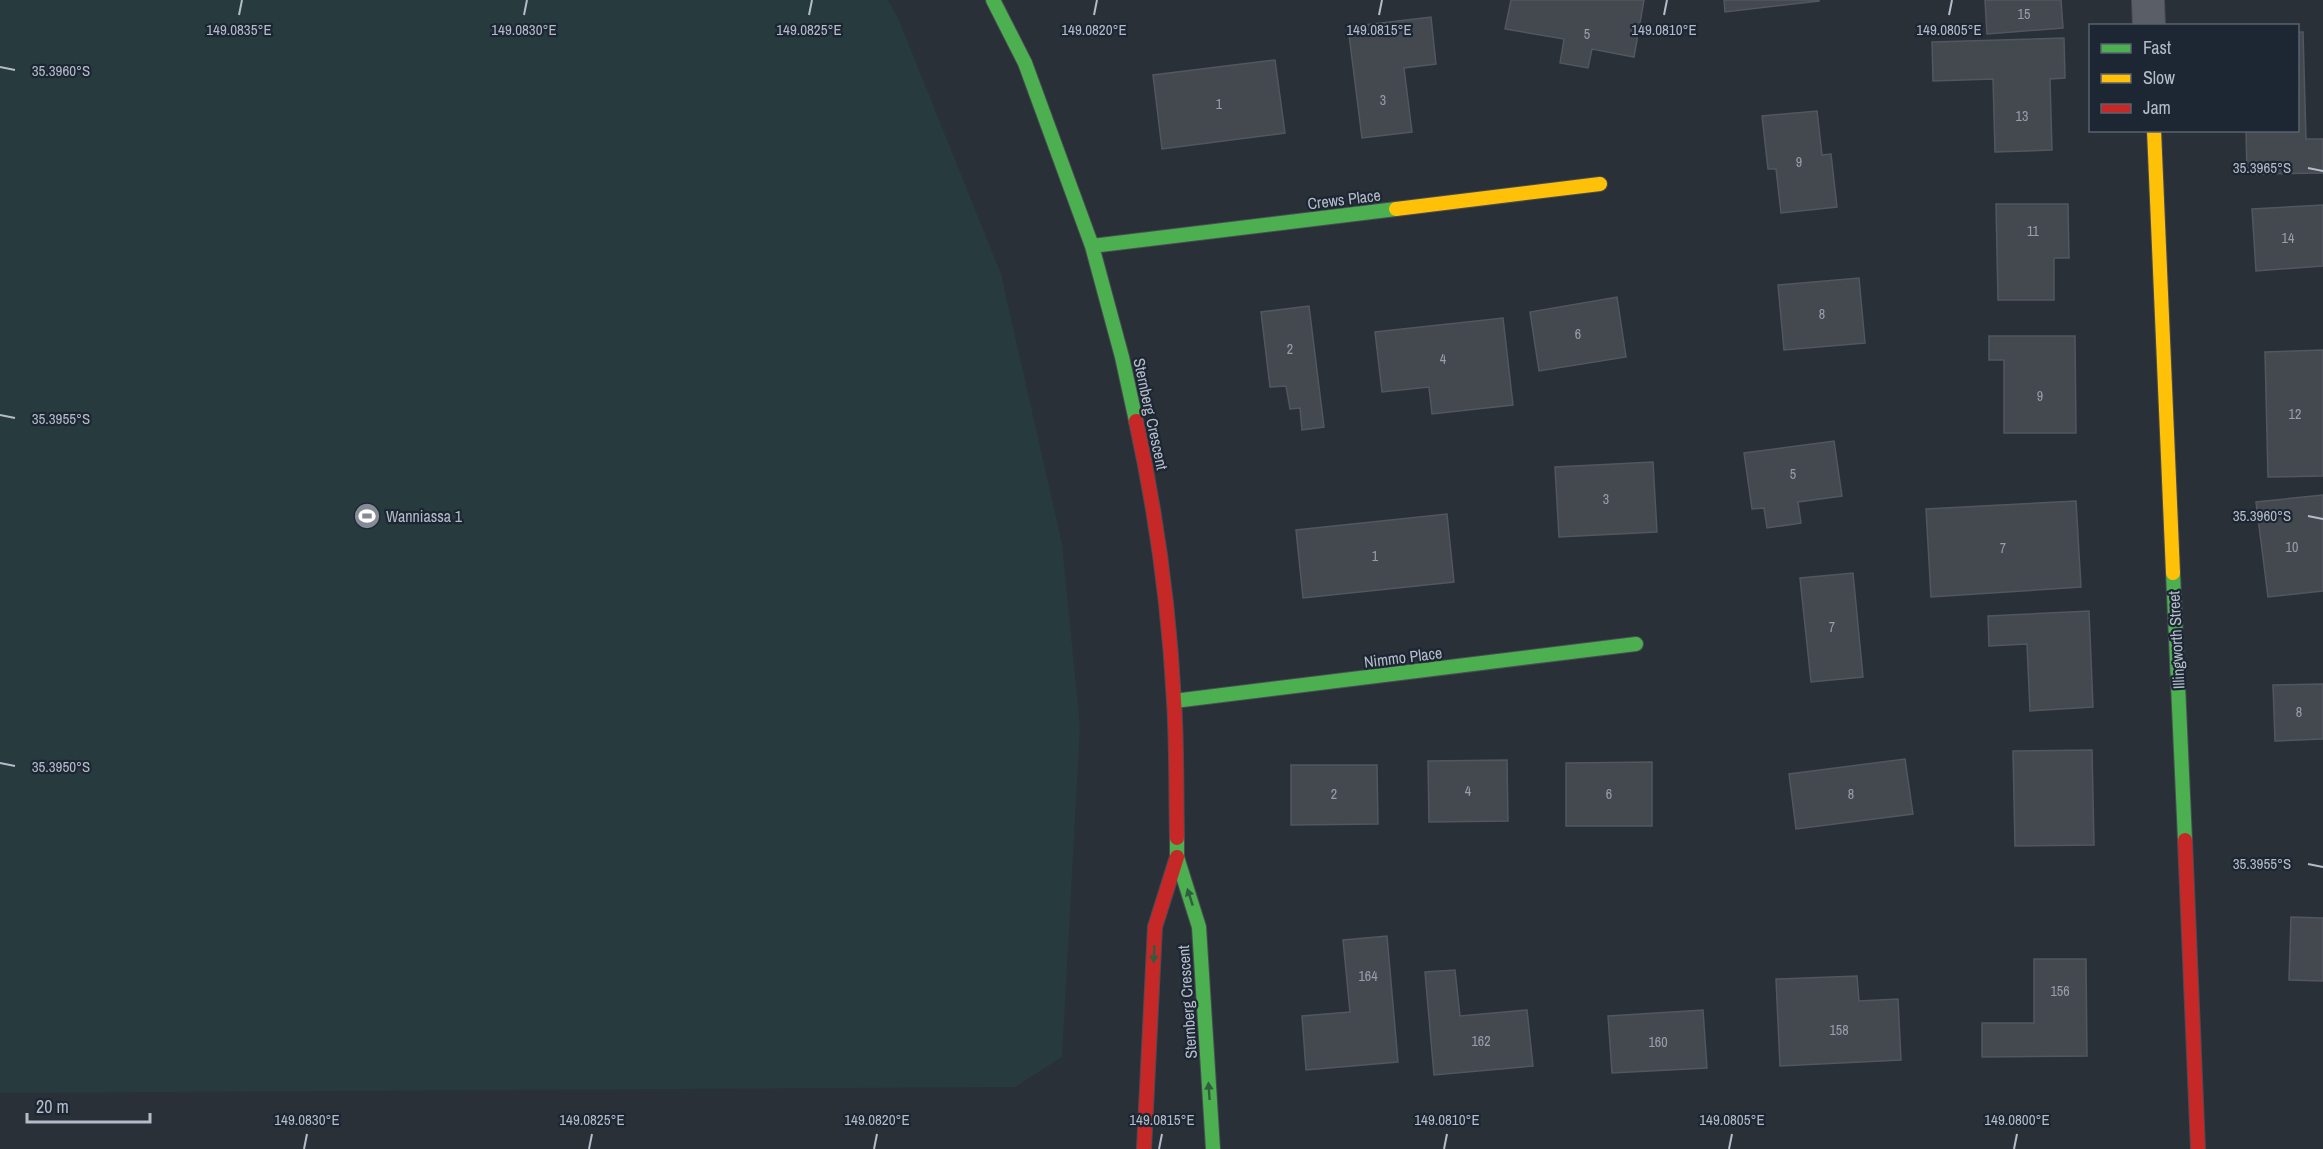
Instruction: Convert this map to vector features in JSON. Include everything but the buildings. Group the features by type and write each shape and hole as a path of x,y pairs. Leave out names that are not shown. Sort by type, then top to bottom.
{"street":[{"name":"Sternberg Crescent","path":"993,0 1025,63 1092,246 1122,357 1147,470 1163,585 1174,701 1177,857 1199,927 1213,1149"},
{"path":"2148,0 2149,24"},
{"name":"Illingworth Street","path":"2154,132 2198,1149"},
{"name":"Crews Place","path":"1092,246 1600,184"},
{"name":"Nimmo Place","path":"1174,701 1636,644"},
{"name":"Sternberg Crescent","path":"1144,1149 1155,927 1177,857"}],"green space":[{"name":"Wanniassa 1","path":"0,0 888,0 898,18 1001,274 1062,544 1080,728 1062,1057 1015,1087 0,1093"}],"traffic: fast":[{"path":"993,0 1025,63 1092,246 1122,357 1136,421"},
{"path":"1092,246 1396,209"},
{"path":"2173,573 2185,840"},
{"path":"1174,701 1636,644"},
{"path":"1177,838 1177,857 1199,927 1213,1149"}],"traffic: slow":[{"path":"2154,132 2173,573"},
{"path":"1396,209 1600,184"}],"traffic: jam":[{"path":"1136,421 1150,490 1169,630 1175,718 1177,838"},
{"path":"2185,840 2198,1149"},
{"path":"1144,1149 1155,927 1177,857"}],"place":[{"name":"Wanniassa 1","path":"367,516"}]}
